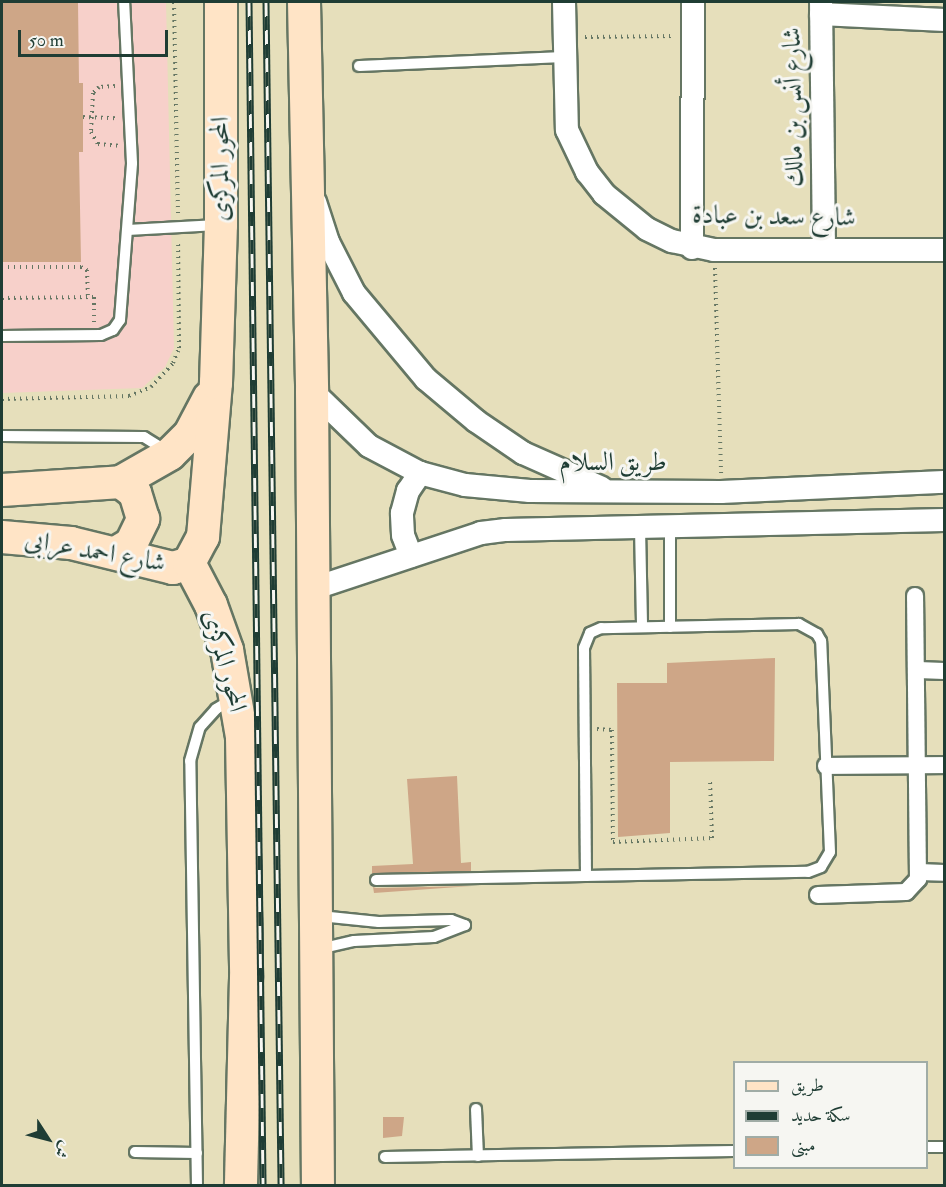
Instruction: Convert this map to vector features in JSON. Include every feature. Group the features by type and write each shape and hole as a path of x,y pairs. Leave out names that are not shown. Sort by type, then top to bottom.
{"main road":[{"name":"المحور المركزى","path":"220,2 221,225 216,383 203,537 189,563 220,628 237,698 242,737 246,978 241,1185"},
{"path":"304,2 312,391 314,914 318,1185"},
{"name":"شارع احمد عرابى","path":"2,490 121,482 170,454 190,434 216,383"},
{"path":"116,553 137,537 143,519 135,493 121,482"},
{"name":"شارع احمد عرابى","path":"2,537 71,543 173,568 189,563"}],"street":[{"name":"شارع سعد بن عبادة","path":"564,2 567,130 587,172 604,194 632,218 672,242 703,249 824,247 945,250"},
{"path":"693,2 703,249"},
{"path":"821,8 945,20"},
{"name":"شارع أنس بن مالك","path":"821,8 824,247"},
{"path":"307,177 328,242 354,293 426,379 476,422 523,453 612,492"},
{"name":"طريق السلام","path":"312,391 369,446 420,473 480,487 612,492 721,492 945,482"},
{"path":"411,556 403,535 402,513 408,491 420,473"},
{"path":"312,589 489,532 945,520"},
{"path":"818,895 906,892 915,886 919,872 919,766 915,596"},
{"path":"918,670 945,671"},
{"path":"826,766 945,765"},
{"path":"919,872 945,873"}],"lane":[{"path":"2,336 94,335 113,330 120,320 128,230 132,132 124,2"},
{"path":"359,66 564,47"},
{"path":"128,230 221,225"},
{"path":"2,436 144,437 159,443 170,454"},
{"path":"670,527 670,627"},
{"path":"640,528 642,627"},
{"path":"376,880 586,876 814,870 825,863 830,852 821,641 812,629 799,624 601,628 587,638 586,876"},
{"path":"197,1185 190,761 195,738 207,717 237,698"},
{"path":"314,914 356,921 444,920 465,925 444,935 354,941 315,951"},
{"path":"476,1108 478,1156"},
{"path":"928,1147 945,1147"},
{"path":"385,1157 733,1151"},
{"path":"135,1152 197,1153"}],"path":[{"path":"2,399 129,396 151,387 168,370 179,348 174,2"},
{"path":"564,47 693,35"},
{"path":"101,145 92,138 91,96 102,86"},
{"path":"83,117 103,118"},
{"path":"703,249 721,492"},
{"path":"2,267 81,267 87,270 88,297"},
{"path":"2,298 94,297 94,335"},
{"path":"585,729 612,730 613,842 712,838 710,780"}],"shaded area":[{"path":"2,2 166,2 174,348 165,367 142,388 2,393"}],"building":[{"path":"2,2 78,2 79,83 83,83 83,152 79,152 81,262 2,262"},
{"path":"775,658 774,761 670,762 670,833 618,837 617,683 667,683 667,663"},
{"path":"457,776 461,863 471,862 471,871 372,874 372,866 413,864 407,779"},
{"path":"472,886 374,893 373,887 376,888"},
{"path":"383,1117 404,1117 402,1136 383,1138"}],"railway":[{"path":"249,2 263,1186"},
{"path":"266,2 281,1186"}]}
